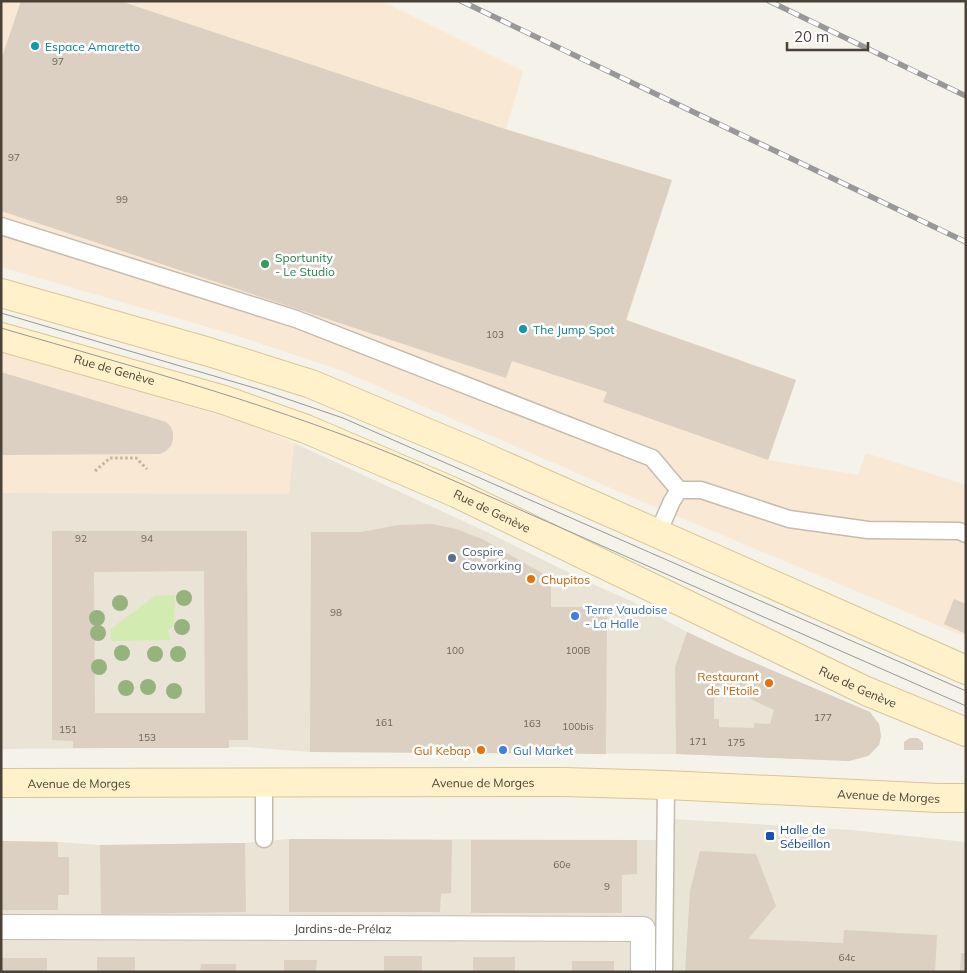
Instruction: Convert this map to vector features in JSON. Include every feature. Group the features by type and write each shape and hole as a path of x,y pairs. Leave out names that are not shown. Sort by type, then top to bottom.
{"main road":[{"path":"1,293 209,352 311,384 399,420 658,533 966,670"},
{"name":"Rue de Genève","path":"1,337 224,400 306,429 472,500 866,691 966,732"},
{"name":"Avenue de Morges","path":"1,784 564,782 966,798"}],"street":[{"name":"Jardins-de-Prélaz","path":"1,927 643,929 642,972"}],"lane":[{"path":"1,226 296,319 625,447 652,458 679,490 701,490 789,519 868,530 959,531 966,534"},
{"path":"658,533 679,490"},
{"path":"264,782 264,839"},
{"path":"664,972 666,785"}],"path":[{"path":"95,471 110,458 136,458 147,469"}],"shaded area":[{"path":"1,1 382,1 523,71 506,129 672,180 627,320 796,380 768,460 858,475 866,453 966,485 966,637 634,498 343,371 232,334 1,267"},
{"path":"1,351 252,425 294,443 289,494 1,493"},
{"path":"294,443 631,601 687,632 734,654 870,712 879,724 881,736 879,745 868,756 849,761 676,754 310,752 246,747 1,749 1,492 288,494"},
{"path":"656,818 852,830 966,842 966,972 1,972 1,841 100,845 245,843 289,839 656,840"}],"green space":[{"path":"175,595 174,625 168,630 171,640 111,641 111,629 155,596"}],"building":[{"path":"21,1 120,1 505,129 672,180 626,320 796,380 768,460 603,402 607,392 512,361 506,378 1,211 1,60"},
{"path":"1,372 166,422 171,427 173,433 171,446 160,454 1,455"},
{"path":"432,524 456,529 482,539 551,578 551,607 607,607 606,754 310,752 311,532 361,532 398,525"},
{"path":"52,531 247,531 248,740 229,740 229,748 73,748 73,741 52,740","holes":["204,571 205,713 95,713 94,572"]},
{"path":"954,599 966,604 966,634 944,624"},
{"path":"687,632 870,712 879,724 881,736 879,745 868,756 849,761 676,754 675,667","holes":["720,685 774,710 770,724 754,723 754,728 719,727 719,719 714,719 714,699"]},
{"path":"910,738 918,738 923,743 923,750 904,750 904,742"},
{"path":"289,839 452,840 451,893 441,894 440,912 289,912"},
{"path":"471,840 637,840 637,874 622,875 622,913 471,913"},
{"path":"1,841 58,842 58,857 69,857 69,895 58,895 58,910 1,910"},
{"path":"245,843 246,912 101,914 100,845"},
{"path":"700,851 756,854 776,906 748,939 843,943 844,930 937,935 935,972 685,972 690,891"},
{"path":"961,953 966,953 966,972 960,972"},
{"path":"384,956 422,956 422,972 384,972"},
{"path":"97,957 135,957 135,972 97,972"},
{"path":"473,957 515,957 515,972 473,972"},
{"path":"1,958 47,958 47,972 1,972"},
{"path":"284,960 317,960 316,972 284,972"},
{"path":"572,961 614,961 614,972 572,972"},
{"path":"201,964 236,964 236,972 200,972"}],"tram line":[{"path":"1,313 258,389 343,418 966,691"},
{"path":"1,328 211,390 365,443 966,706"}],"railway":[{"path":"461,1 966,242"},
{"path":"769,1 966,96"}],"place":[{"name":"Espace Amaretto","path":"35,46"},
{"name":"Sportunity - Le Studio","path":"265,264"},
{"name":"The Jump Spot","path":"523,329"},
{"name":"Cospire Coworking","path":"452,558"},
{"name":"Chupitos","path":"531,579"},
{"name":"Terre Vaudoise - La Halle","path":"575,616"},
{"name":"Restaurant de l'Etoile","path":"769,683"},
{"name":"Gul Kebap","path":"481,750"},
{"name":"Gul Market","path":"503,750"},
{"name":"Halle de Sébeillon","path":"770,836"}]}
